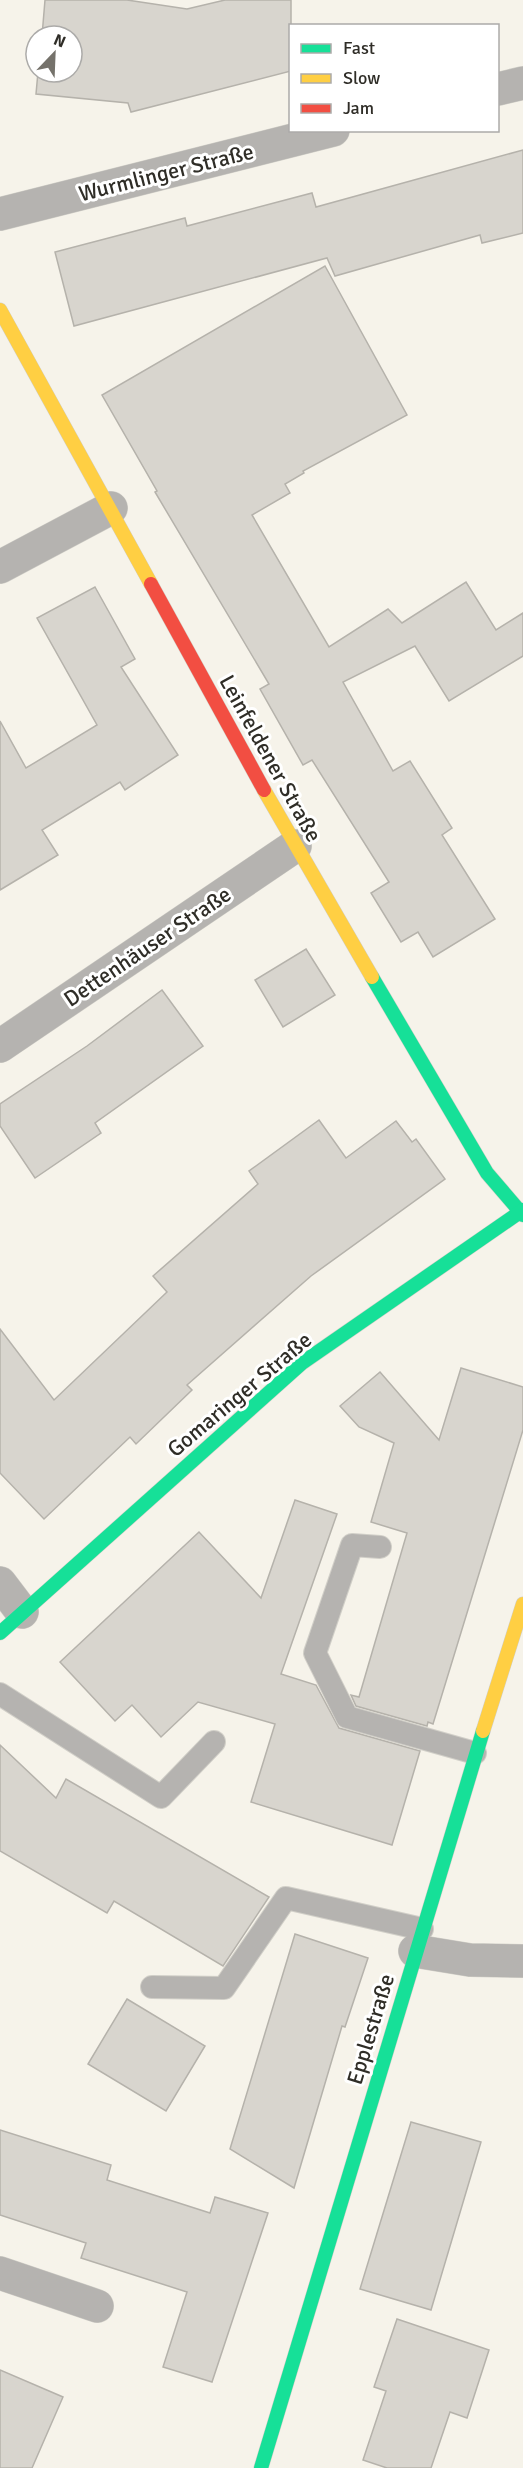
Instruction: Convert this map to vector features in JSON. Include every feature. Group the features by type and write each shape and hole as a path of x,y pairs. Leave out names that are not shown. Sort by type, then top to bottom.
{"street":[{"path":"499,89 523,83"},
{"name":"Wurmlinger Straße","path":"0,214 325,132"},
{"name":"Leinfeldener Straße","path":"0,309 295,846 487,1173 522,1212"},
{"path":"0,567 111,508"},
{"name":"Dettenhäuser Straße","path":"0,1046 295,846"},
{"name":"Gomaringer Straße","path":"11,1622 302,1363 522,1212"},
{"path":"0,1584 11,1622"},
{"name":"Epplestraße","path":"261,2468 418,1940 523,1604"},
{"path":"418,1940 470,1960 523,1960"},
{"path":"0,2273 98,2306"}],"lane":[{"path":"380,1546 352,1545 315,1653 347,1717 475,1753"},
{"path":"0,1694 161,1797 214,1742"},
{"path":"152,1987 224,1988 286,1898 418,1940"}],"building":[{"path":"45,0 127,0 187,9 225,0 291,0 289,72 131,112 128,103 36,94 37,84 84,84 84,24 43,24"},
{"path":"523,150 523,233 482,243 480,235 335,276 327,258 74,326 55,252 185,218 187,226 312,193 316,207"},
{"path":"325,266 407,415 303,471 304,473 285,484 290,493 252,515 329,647 388,609 402,623 466,582 496,630 523,613 523,656 449,701 415,646 343,682 393,771 410,761 452,828 442,835 495,919 433,957 418,932 401,942 371,893 389,882 312,760 303,765 260,689 269,684 155,492 157,491 102,395"},
{"path":"95,587 135,659 121,667 178,755 125,790 120,782 42,830 58,855 0,890 0,721 26,768 97,725 37,618"},
{"path":"306,949 335,995 283,1027 255,980"},
{"path":"162,990 203,1046 95,1123 101,1133 35,1178 0,1126 0,1104 87,1046"},
{"path":"319,1120 346,1158 396,1121 412,1142 416,1139 445,1179 311,1276 187,1385 192,1390 136,1444 130,1437 44,1519 0,1473 0,1329 54,1400 167,1292 153,1276 258,1184 249,1171"},
{"path":"461,1368 523,1387 523,1430 433,1724 428,1722 427,1726 356,1706 351,1695 359,1697 407,1533 371,1522 394,1443 359,1427 340,1406 380,1372 439,1440"},
{"path":"295,1500 337,1514 281,1674 316,1685 339,1728 420,1751 392,1845 251,1802 275,1724 198,1702 161,1737 132,1705 115,1721 60,1662 199,1532 261,1598"},
{"path":"0,1745 56,1798 66,1779 269,1897 223,1966 114,1901 107,1913 0,1851"},
{"path":"295,1934 368,1958 345,2027 342,2026 294,2188 230,2149"},
{"path":"127,1999 205,2046 166,2111 88,2064"},
{"path":"411,2122 481,2142 431,2310 360,2289"},
{"path":"0,2130 111,2165 107,2180 210,2213 215,2197 268,2213 212,2382 163,2367 187,2292 81,2258 86,2243 0,2215"},
{"path":"397,2319 489,2350 467,2418 450,2412 431,2468 387,2468 363,2460 386,2391 374,2387"},
{"path":"0,2370 63,2397 32,2468 0,2468"}],"traffic: fast":[{"path":"372,977 487,1173 523,1215"},
{"path":"0,1633 302,1363 523,1210"},
{"path":"261,2468 483,1731"}],"traffic: slow":[{"path":"0,310 151,584"},
{"path":"264,790 372,977"},
{"path":"483,1731 523,1604"}],"traffic: jam":[{"path":"151,584 264,790"}]}
